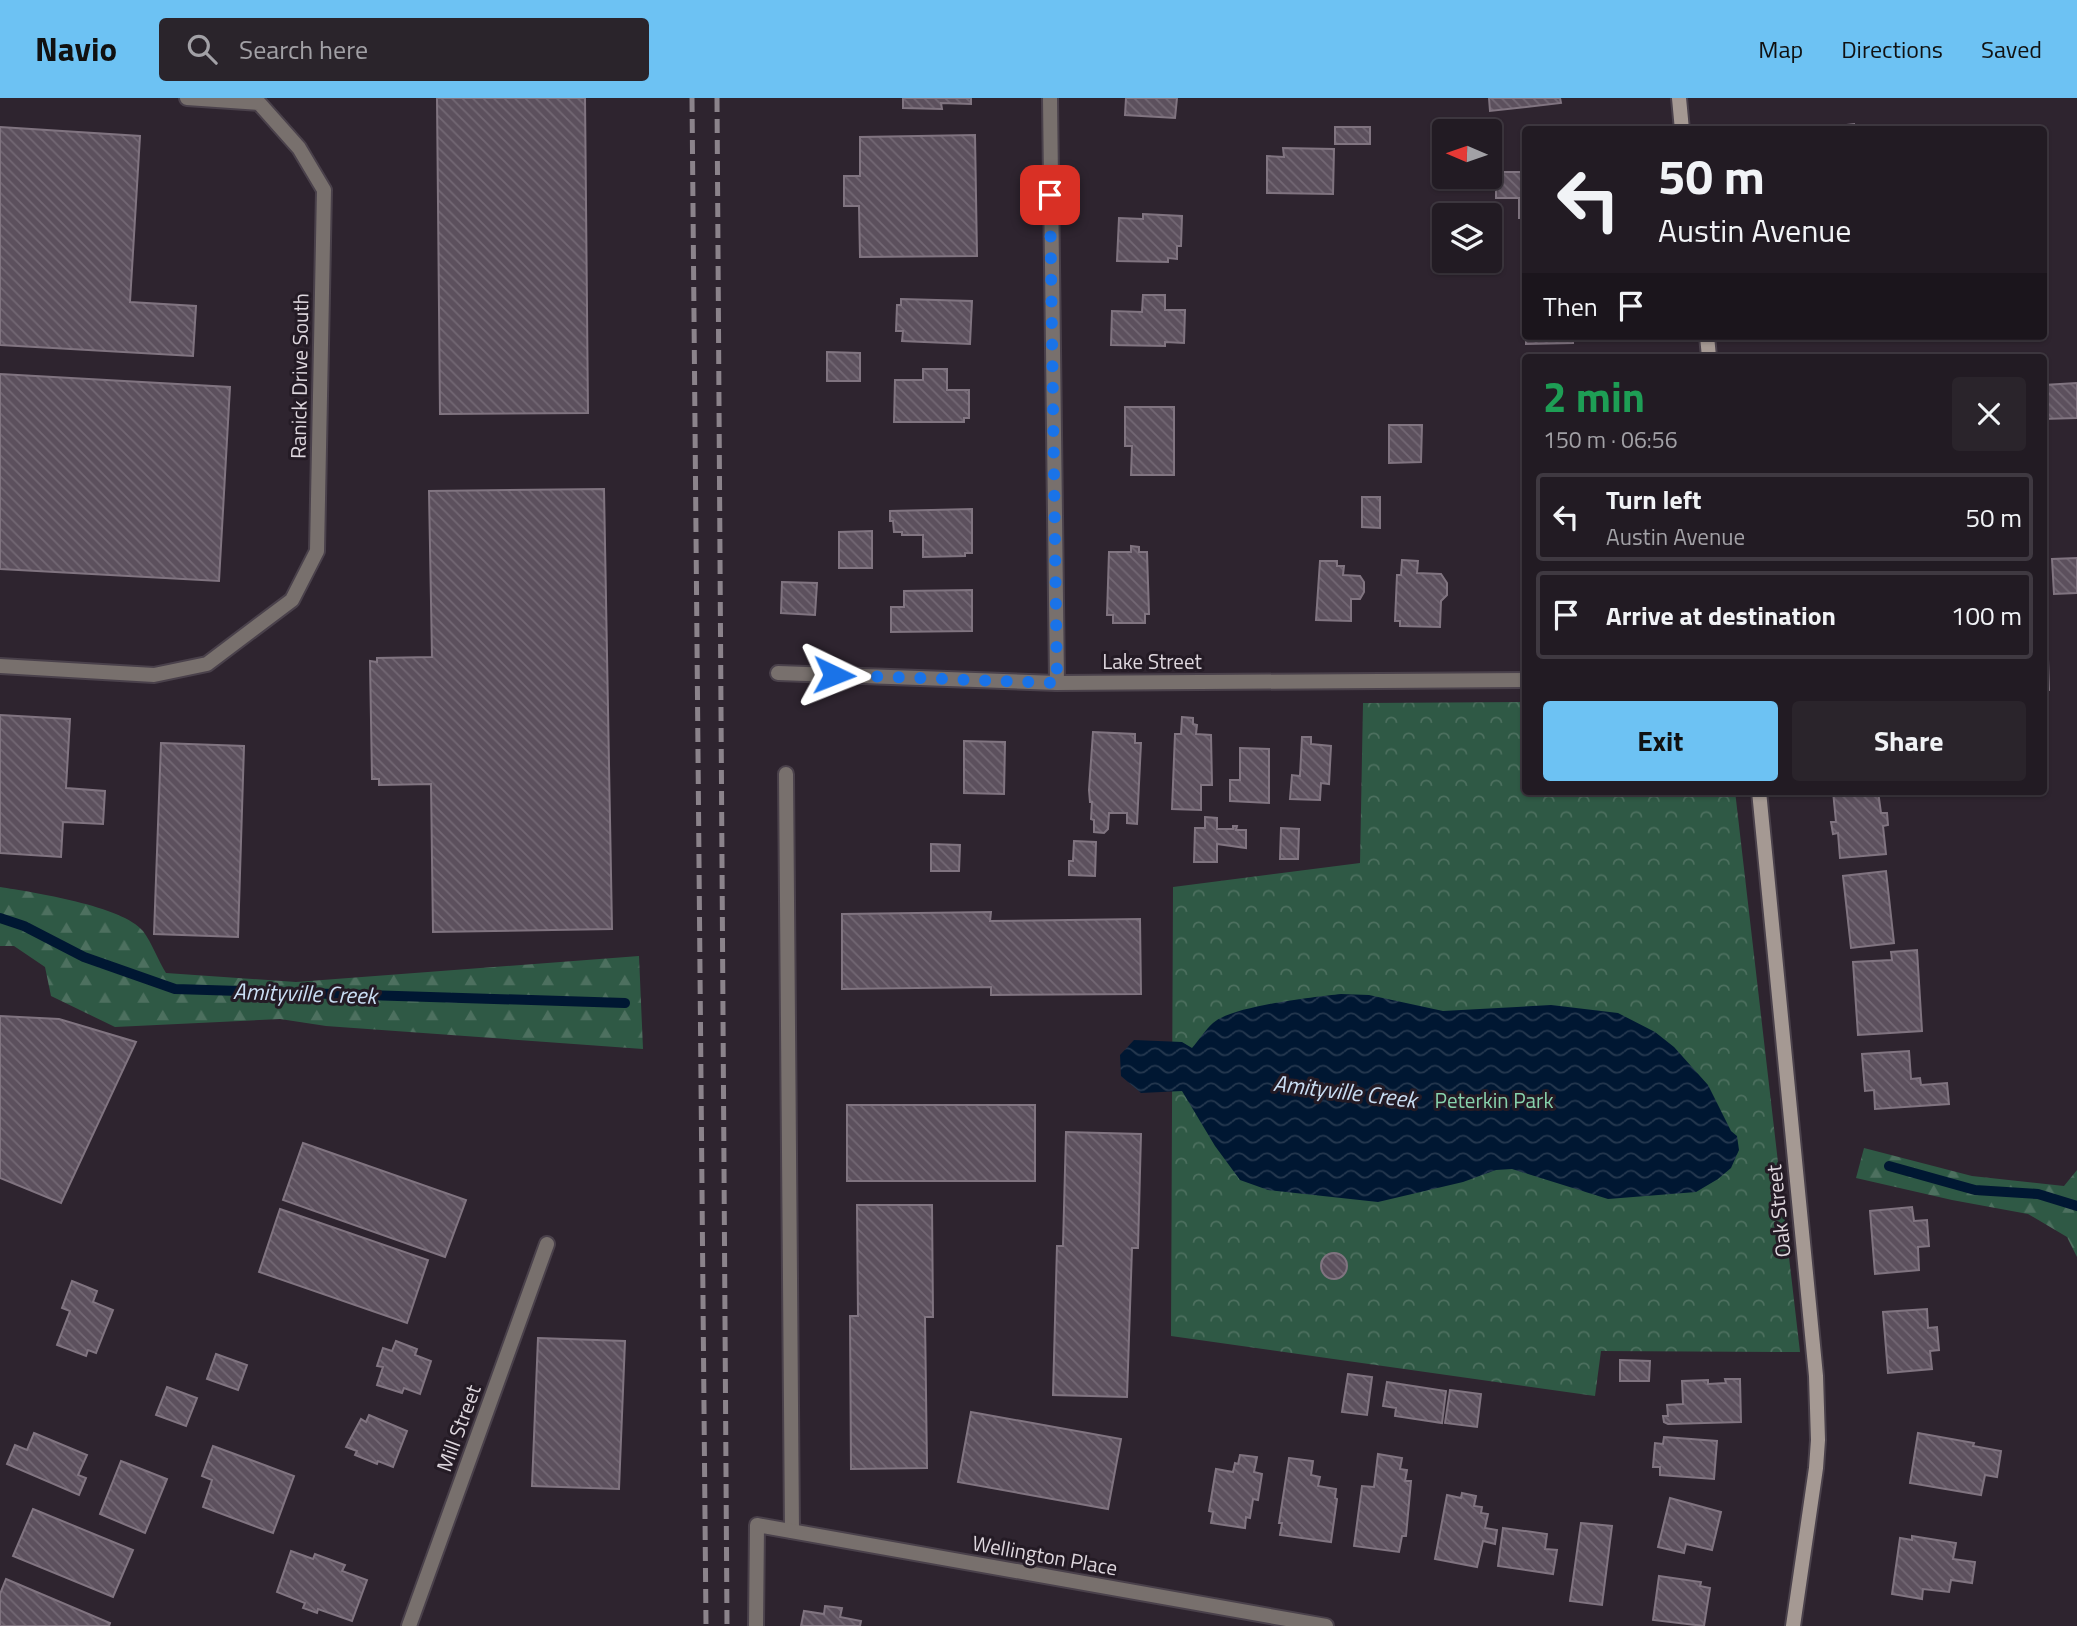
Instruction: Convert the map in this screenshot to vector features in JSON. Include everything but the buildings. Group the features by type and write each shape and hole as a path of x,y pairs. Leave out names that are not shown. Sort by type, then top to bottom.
{"main road":[{"path":"1679,98 1682,126"},
{"name":"Oak Street","path":"1759,795 1816,1376 1816,1468 1793,1626"}],"street":[{"name":"Ranick Drive South","path":"0,666 154,675 207,664 292,600 317,551 324,190 299,148 259,103 187,98"},
{"path":"1050,98 1057,683"},
{"name":"Lake Street","path":"778,674 1057,683 1522,680"},
{"path":"786,775 792,1531"},
{"name":"Mill Street","path":"409,1626 547,1244"},
{"name":"Wellington Place","path":"756,1626 757,1525 1326,1626"}],"green space":[{"name":"Peterkin Park","path":"1522,702 1522,795 1735,795 1800,1352 1601,1351 1595,1396 1171,1336 1173,887 1360,863 1363,703"},
{"path":"0,887 33,892 117,914 143,931 166,973 296,982 639,956 643,1049 326,1026 280,1019 115,1027 51,996 45,967 14,946 0,946"},
{"path":"1864,1148 1972,1176 2064,1186 2077,1170 2077,1257 2067,1237 2028,1214 1856,1178"}],"water":[{"path":"1341,994 1369,995 1443,1011 1551,1005 1618,1013 1655,1032 1674,1047 1708,1085 1731,1131 1737,1136 1739,1150 1731,1168 1696,1192 1608,1199 1512,1169 1496,1170 1463,1182 1378,1202 1268,1190 1240,1180 1215,1146 1182,1091 1141,1093 1121,1076 1120,1055 1134,1040 1182,1042 1192,1048 1213,1023 1223,1017 1274,1003"}],"waterway":[{"name":"Amityville Creek","path":"0,918 24,926 84,957 175,989 625,1003"},
{"name":"Amityville Creek","path":"1889,1166 1975,1190 2038,1194 2077,1206"}],"railway":[{"path":"692,98 706,1626"},
{"path":"717,98 727,1626"}],"route":[{"path":"834,675 1057,683 1050,195"}]}
